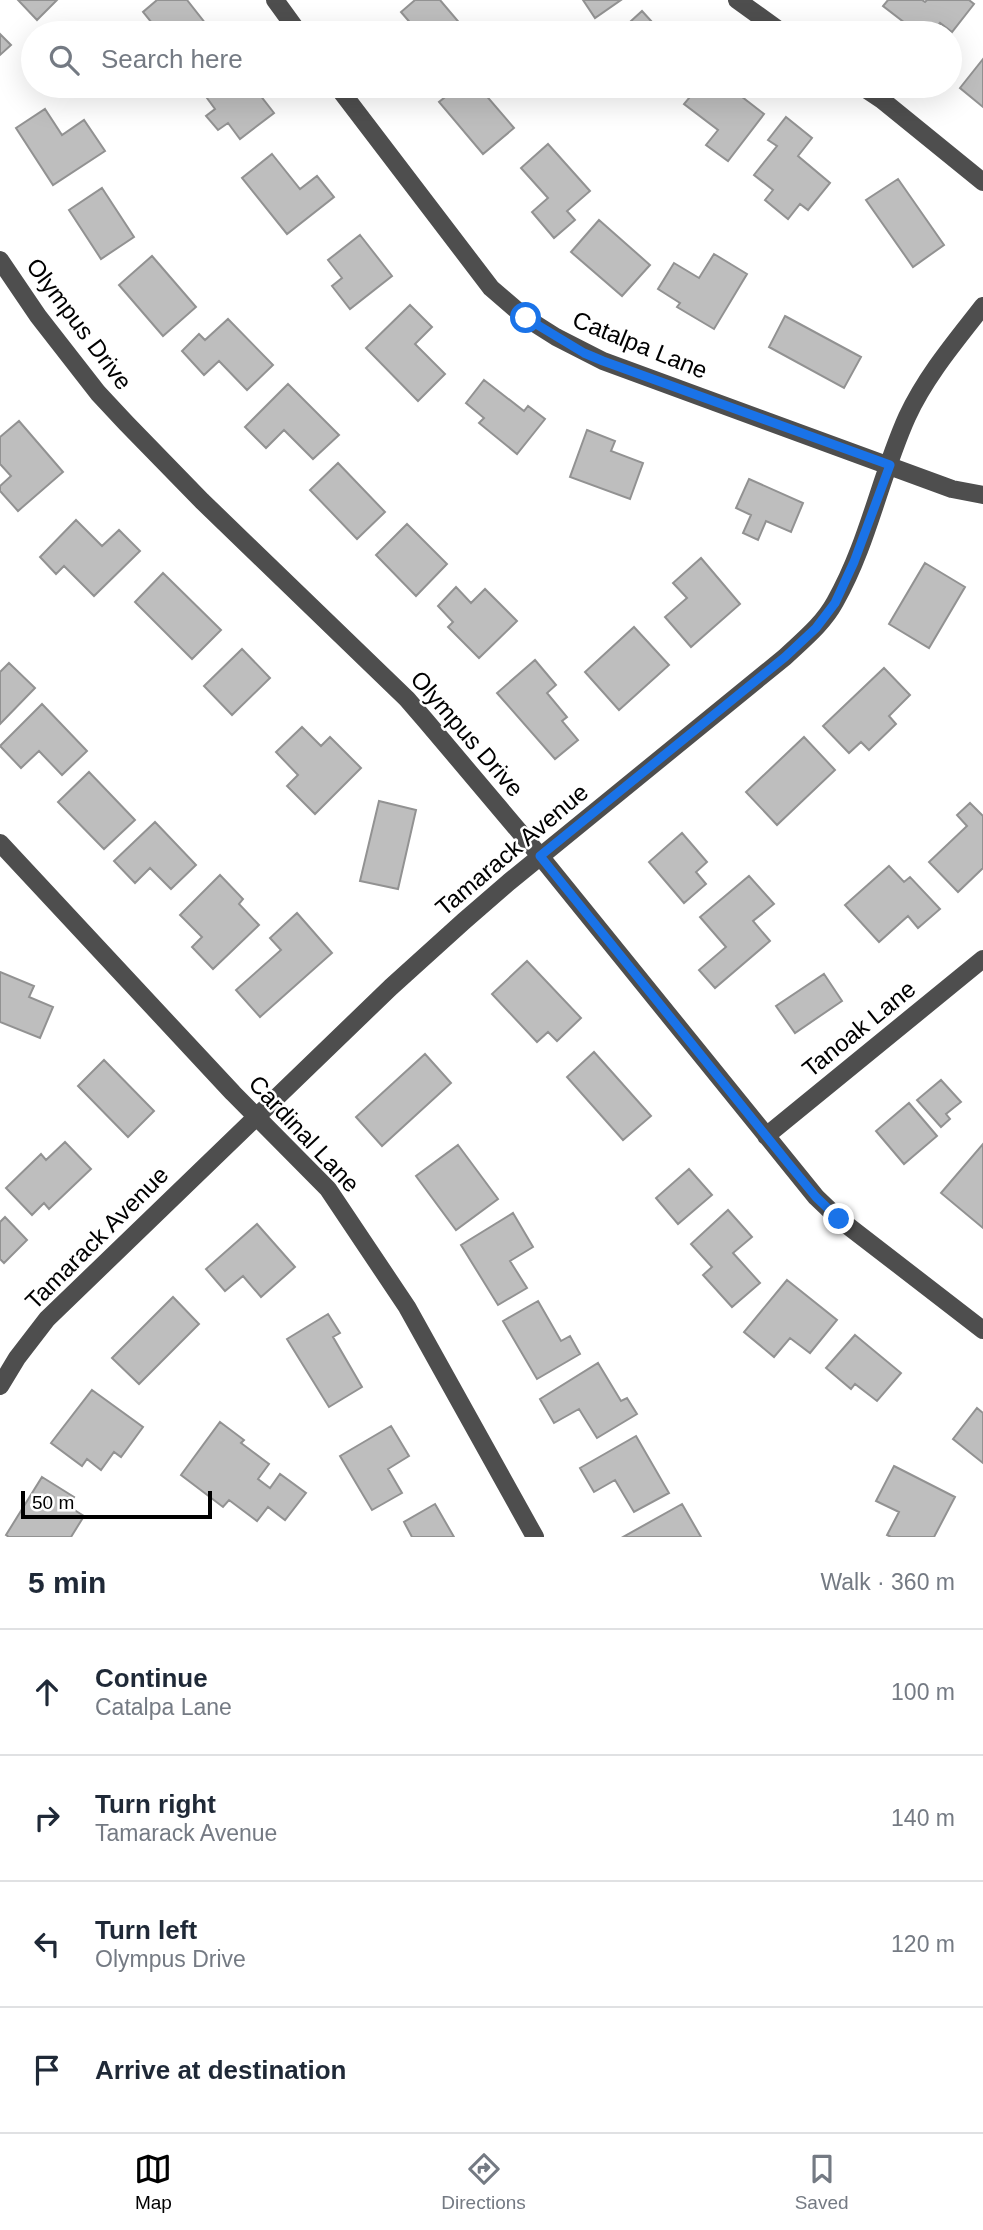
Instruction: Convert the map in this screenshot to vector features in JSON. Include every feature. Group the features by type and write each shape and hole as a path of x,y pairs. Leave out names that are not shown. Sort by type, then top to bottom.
{"street":[{"path":"275,0 290,21"},
{"path":"737,0 766,21"},
{"name":"Catalpa Lane","path":"346,98 479,275 526,318 603,361 953,489 983,495"},
{"path":"879,98 983,182"},
{"name":"Olympus Drive","path":"0,260 38,316 117,413 202,501 407,699 540,856 816,1197 839,1219 983,1330"},
{"name":"Tamarack Avenue","path":"0,1386 17,1358 47,1319 391,987 540,856 785,657 816,628 835,603 900,434 919,393 983,306"},
{"name":"Cardinal Lane","path":"2,847 328,1189 407,1307 535,1537"},
{"name":"Tanoak Lane","path":"766,1136 983,959"}],"building":[{"path":"18,0 57,0 37,20"},
{"path":"157,0 187,0 204,21 150,21 143,12"},
{"path":"415,0 440,0 458,21 409,21 401,12"},
{"path":"583,0 621,0 595,18"},
{"path":"888,0 969,0 974,4 961,21 902,21 883,6"},
{"path":"642,11 651,21 631,21"},
{"path":"0,34 11,45 0,55"},
{"path":"983,59 983,107 962,90 962,85"},
{"path":"207,98 262,98 274,113 240,139 228,123 218,130 206,116 215,109"},
{"path":"444,98 488,98 514,128 483,154 439,102"},
{"path":"689,98 743,98 764,114 728,161 706,145 718,130 684,104"},
{"path":"45,109 62,135 84,120 105,151 53,185 16,128"},
{"path":"786,117 812,138 798,156 830,183 808,210 800,204 788,219 765,200 773,190 754,175 777,146 768,140"},
{"path":"548,144 590,191 567,211 575,220 554,238 532,212 548,198 521,168"},
{"path":"272,154 300,189 317,176 334,197 287,234 242,178"},
{"path":"898,179 944,245 913,267 866,200"},
{"path":"102,188 134,237 101,259 69,210"},
{"path":"599,220 650,265 622,296 571,252"},
{"path":"360,235 392,276 350,309 332,286 342,278 328,260"},
{"path":"714,254 747,274 714,329 677,307 680,303 658,289 674,263 699,278"},
{"path":"152,256 196,307 163,336 119,285"},
{"path":"410,305 432,327 415,344 445,374 418,401 366,348"},
{"path":"785,316 861,357 844,388 769,347"},
{"path":"228,319 273,365 247,390 219,361 204,375 182,351 199,334 205,340"},
{"path":"484,380 524,411 528,406 545,419 517,454 479,423 484,418 466,403"},
{"path":"288,384 339,435 313,459 284,430 266,448 245,427"},
{"path":"19,421 63,472 18,511 0,491 0,486 11,476 0,464 0,437"},
{"path":"587,430 615,441 611,451 643,463 630,499 570,477"},
{"path":"338,463 385,512 357,539 310,490"},
{"path":"749,479 803,503 791,532 766,521 758,540 743,533 751,515 736,508"},
{"path":"76,520 102,546 119,530 140,551 94,596 64,566 56,574 40,557"},
{"path":"407,524 447,564 416,596 376,555"},
{"path":"701,558 740,604 691,647 665,617 687,598 673,583"},
{"path":"925,563 965,587 929,648 889,624"},
{"path":"163,573 221,630 192,659 135,602"},
{"path":"456,587 471,603 485,589 517,621 479,658 448,627 453,622 438,606"},
{"path":"634,627 669,665 619,710 585,672"},
{"path":"242,649 270,678 232,715 204,686"},
{"path":"535,660 556,685 547,693 567,717 562,721 578,740 555,759 497,693"},
{"path":"9,663 35,688 0,724 0,672"},
{"path":"884,668 910,695 889,716 896,724 869,750 861,742 849,753 823,726"},
{"path":"42,704 87,751 62,775 39,751 21,768 0,746"},
{"path":"302,727 321,746 330,737 361,768 315,814 287,786 298,775 276,752"},
{"path":"804,737 835,770 777,825 746,792"},
{"path":"89,772 135,820 104,849 58,802"},
{"path":"379,801 416,810 398,889 360,881"},
{"path":"970,803 983,816 983,868 958,892 929,862 967,826 957,815"},
{"path":"155,822 196,865 171,889 150,868 135,883 114,861"},
{"path":"682,833 707,862 696,872 706,884 684,903 649,862"},
{"path":"889,866 904,882 910,877 940,909 918,928 908,916 879,942 845,905"},
{"path":"220,875 243,899 239,904 259,925 213,969 192,947 202,937 180,915"},
{"path":"749,876 774,904 753,921 770,941 715,988 699,970 726,947 700,917"},
{"path":"297,913 332,953 260,1017 236,990 281,950 270,938"},
{"path":"527,961 581,1018 557,1041 548,1032 537,1042 492,994"},
{"path":"0,972 34,986 29,997 53,1007 40,1038 0,1022"},
{"path":"824,974 842,1001 795,1033 776,1006"},
{"path":"594,1052 651,1116 623,1140 567,1077"},
{"path":"425,1054 451,1083 382,1146 356,1117"},
{"path":"104,1060 154,1111 128,1137 78,1086"},
{"path":"941,1080 961,1102 946,1114 950,1119 941,1127 917,1100"},
{"path":"909,1103 937,1136 904,1164 876,1131"},
{"path":"65,1142 91,1169 49,1209 44,1203 32,1215 6,1188 41,1154 46,1160"},
{"path":"983,1144 983,1228 941,1193"},
{"path":"458,1145 498,1199 456,1230 416,1176"},
{"path":"689,1169 712,1195 678,1224 656,1198"},
{"path":"728,1210 752,1237 733,1253 760,1283 732,1307 703,1275 712,1267 691,1244"},
{"path":"513,1213 533,1247 510,1261 527,1288 498,1305 461,1245"},
{"path":"5,1217 27,1240 4,1263 0,1259 0,1222"},
{"path":"257,1224 295,1267 261,1297 243,1276 225,1291 206,1269"},
{"path":"787,1280 837,1320 810,1353 790,1338 774,1357 744,1332"},
{"path":"173,1297 199,1324 139,1384 112,1358"},
{"path":"538,1301 561,1341 570,1336 580,1354 537,1379 503,1321"},
{"path":"328,1314 340,1333 333,1337 362,1387 329,1407 287,1339"},
{"path":"855,1335 901,1373 877,1401 855,1384 851,1389 826,1368"},
{"path":"598,1363 621,1401 627,1398 637,1414 597,1438 579,1409 554,1423 540,1399"},
{"path":"92,1390 143,1427 121,1457 114,1452 101,1470 87,1459 82,1466 51,1443"},
{"path":"977,1408 983,1413 983,1463 953,1439"},
{"path":"220,1422 244,1440 241,1443 269,1464 258,1479 270,1488 280,1474 306,1493 285,1520 268,1507 257,1521 229,1500 223,1507 181,1475"},
{"path":"391,1426 409,1456 388,1469 402,1493 372,1510 340,1456"},
{"path":"636,1436 669,1493 634,1512 615,1480 594,1492 580,1468"},
{"path":"894,1466 955,1497 934,1537 887,1535 899,1512 876,1501"},
{"path":"42,1477 74,1497 68,1506 84,1516 71,1537 9,1537 6,1535"},
{"path":"435,1504 454,1537 412,1537 404,1522"},
{"path":"682,1504 701,1537 623,1537"}],"route":[{"path":"526,318 584,353 603,361 890,465 854,562 835,603 816,628 785,657 540,856 749,1116 816,1197 839,1219"}]}
